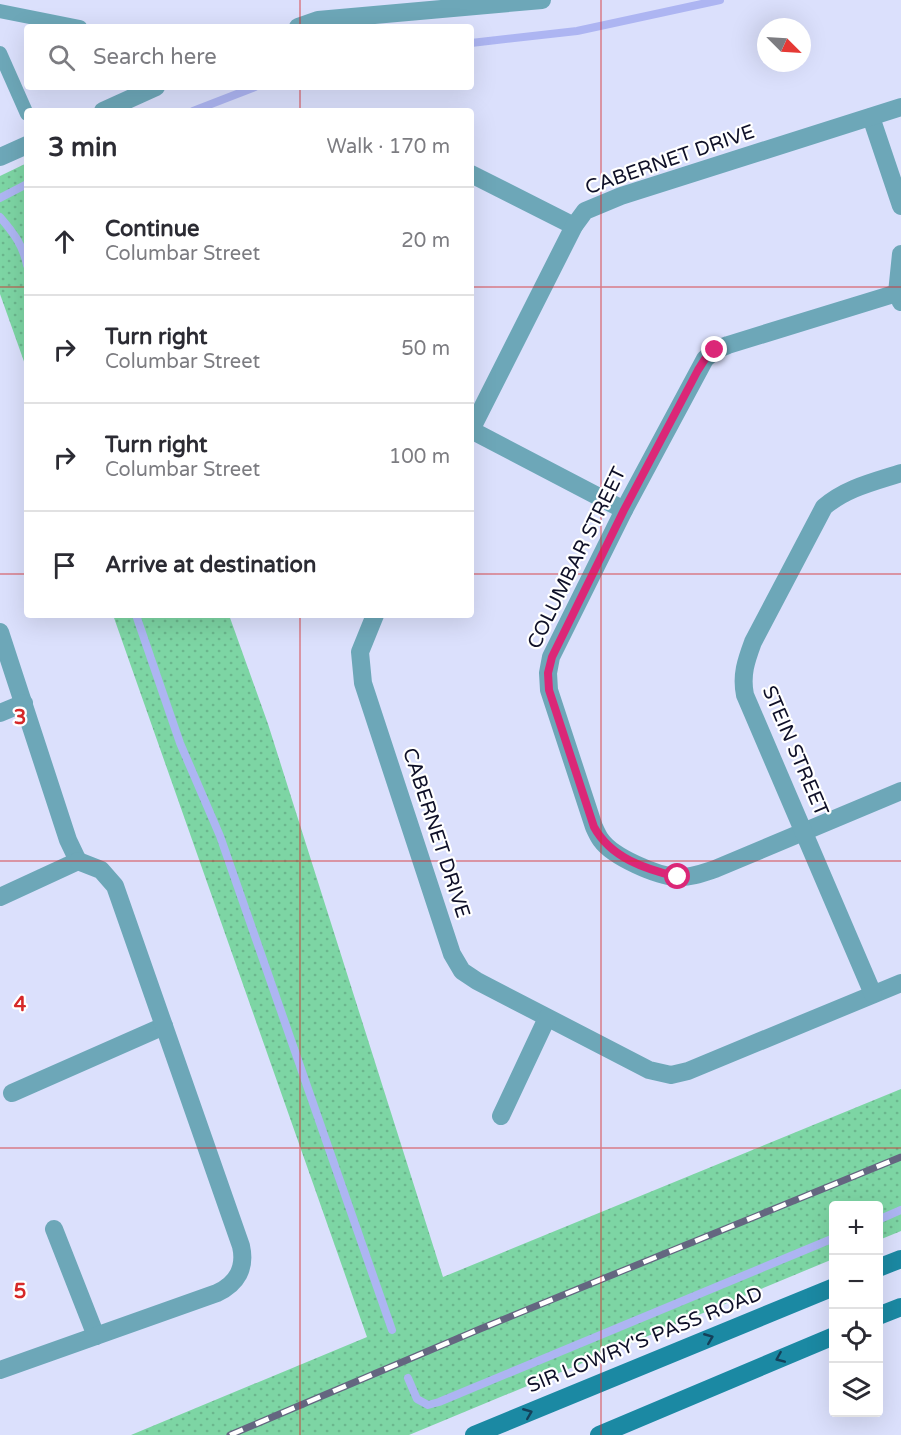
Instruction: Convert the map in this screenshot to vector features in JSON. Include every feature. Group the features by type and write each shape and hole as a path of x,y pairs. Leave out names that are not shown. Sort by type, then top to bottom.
{"main road":[{"path":"883,1266 901,1259"},
{"name":"SIR LOWRY'S PASS ROAD","path":"474,1435 829,1289"},
{"path":"883,1314 901,1307"},
{"path":"599,1435 829,1337"}],"street":[{"path":"307,24 318,20 542,0"},
{"path":"110,108 149,90"},
{"name":"CABERNET DRIVE","path":"474,424 574,226 585,211 594,206 901,107"},
{"path":"871,117 901,206"},
{"path":"0,158 24,146"},
{"path":"474,176 574,226"},
{"name":"COLUMBAR STREET","path":"901,254 899,297 715,350 705,359 624,510 556,647 548,673 549,690 594,827 602,841 623,858 655,872 678,877 715,869 901,791"},
{"path":"474,432 624,510"},
{"name":"STEIN STREET","path":"873,994 742,681 744,666 753,642 824,507 836,496 849,489 901,473"},
{"name":"CABERNET DRIVE","path":"374,618 360,652 363,683 452,954 462,971 649,1070 671,1075 687,1071 901,983"},
{"path":"0,632 68,840 78,861 101,870 115,886 241,1246 242,1266 233,1283 217,1293 0,1370"},
{"path":"0,713 24,703"},
{"path":"0,897 78,861"},
{"path":"501,1116 547,1018"},
{"path":"12,1093 164,1026"},
{"path":"54,1229 96,1336"}],"lane":[{"path":"0,11 65,24"},
{"path":"0,53 24,108"}],"green space":[{"path":"24,164 24,362 0,294 0,176"},
{"path":"114,618 230,618 268,724 443,1277 901,1089 901,1231 883,1238 883,1201 829,1201 829,1261 409,1435 131,1435 367,1337"}],"waterway":[{"path":"474,43 577,31 720,0"},
{"path":"201,108 247,90"},
{"path":"0,198 24,186"},
{"path":"0,217 17,239 24,254"},
{"path":"137,618 180,743 220,836 392,1330"},
{"path":"883,1218 901,1210"},
{"path":"408,1378 417,1399 428,1405 439,1402 829,1240"}],"railway":[{"path":"230,1435 480,1329 901,1157"}],"route":[{"path":"678,877 655,872 623,858 602,841 594,827 549,690 548,673 552,657 624,510 698,370 715,350"}]}
